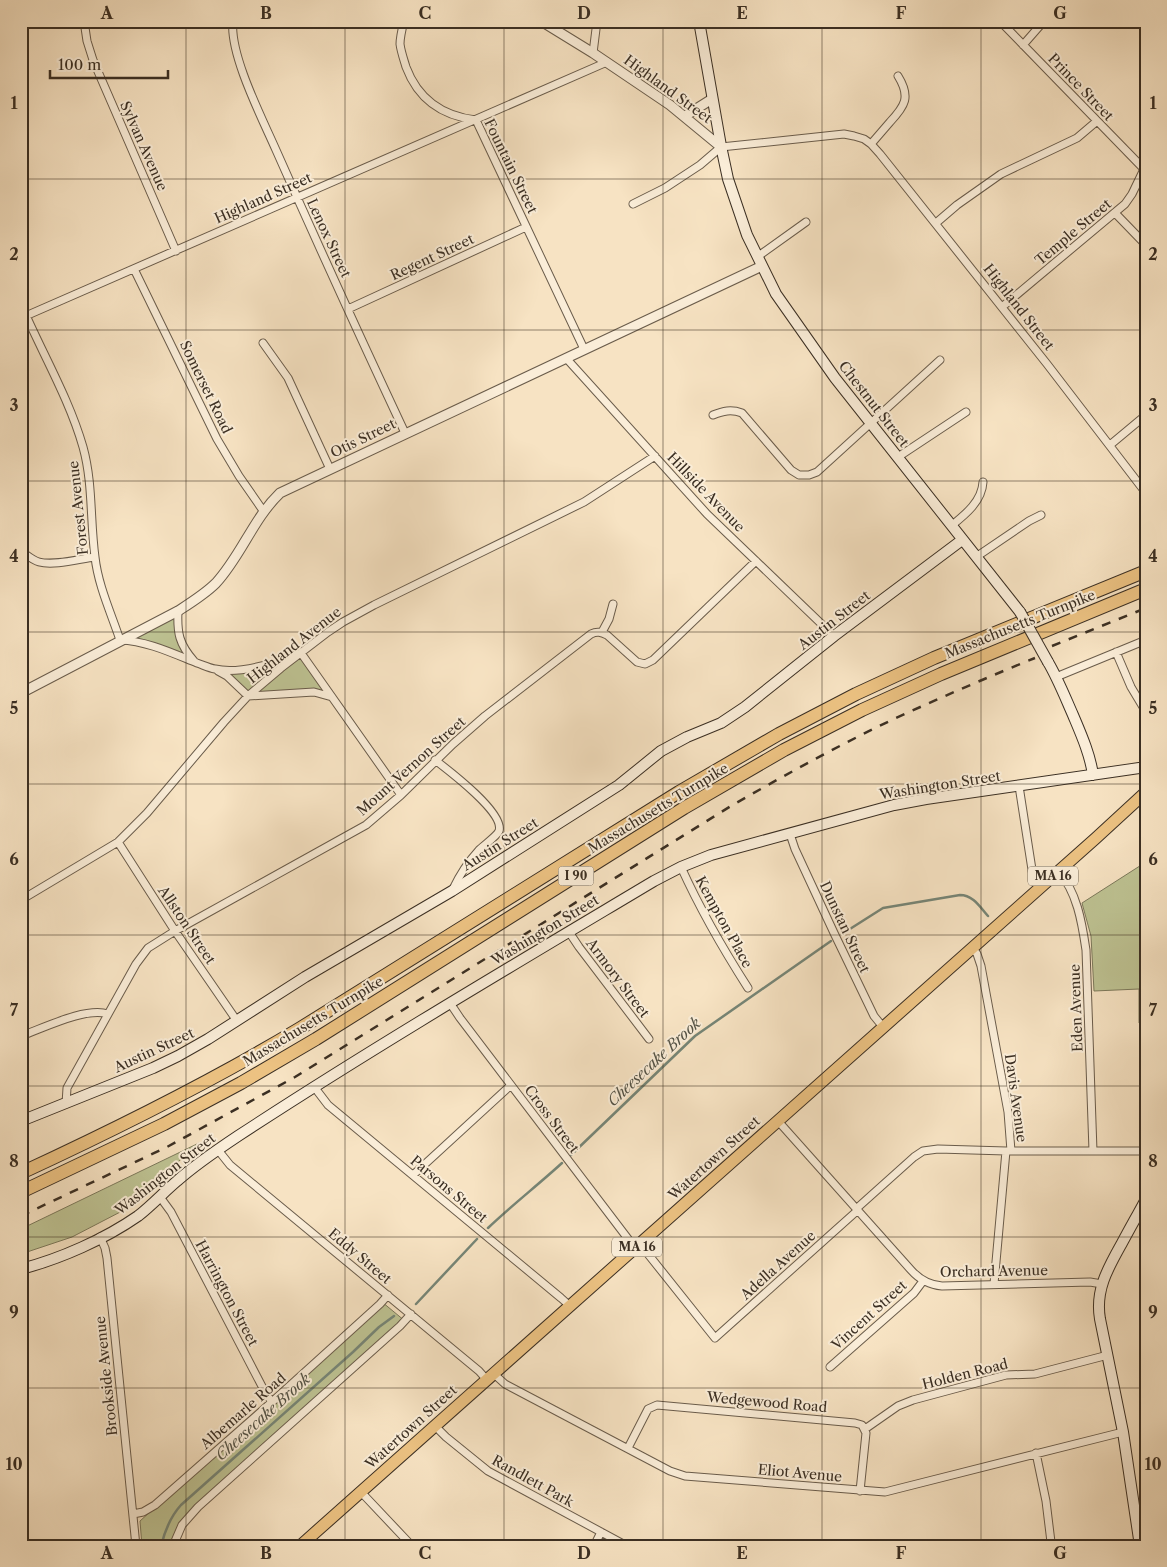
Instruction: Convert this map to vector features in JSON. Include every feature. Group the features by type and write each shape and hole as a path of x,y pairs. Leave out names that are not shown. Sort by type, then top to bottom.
{"highway":[{"name":"Massachusetts Turnpike","path":"21,1173 147,1113 248,1059 679,792 779,734 856,694 934,658 1146,571"},
{"name":"Massachusetts Turnpike","path":"21,1192 164,1124 266,1068 316,1039 701,798 793,746 862,710 941,674 1146,589"}],"main road":[{"name":"Chestnut Street","path":"699,21 721,147 732,193 747,235 776,294 836,378 1020,612 1056,677 1087,751 1093,775"},
{"name":"Austin Street","path":"21,1122 152,1068 208,1039 324,966 452,891 606,794 661,751 734,716 834,636 962,540"},
{"name":"Washington Street","path":"21,1269 57,1258 134,1218 185,1174 218,1150 314,1088 450,1003 654,881 681,867 718,853 902,803 1146,767"},
{"name":"Watertown Street","path":"300,1546 1146,792"},
{"path":"1140,1546 1142,1528 1098,1308 1098,1298 1108,1269 1146,1199"}],"street":[{"name":"Sylvan Avenue","path":"84,21 87,41 93,60 176,251"},
{"name":"Lenox Street","path":"233,21 235,43 245,78 297,198 405,433"},
{"name":"Fountain Street","path":"404,21 400,45 416,88 438,108 463,118 476,120 584,349"},
{"path":"541,21 607,62"},
{"path":"593,53 597,21"},
{"name":"Prince Street","path":"1000,21 1097,121 1145,167"},
{"path":"1022,44 1044,21"},
{"name":"Highland Street","path":"24,317 607,62 685,116 721,147 844,134 854,136 871,144 936,223 1146,493"},
{"path":"871,144 902,109 905,91 898,76"},
{"path":"685,116 712,99"},
{"path":"936,223 964,200 1001,174 1077,138 1097,121"},
{"path":"633,204 666,188 700,165 721,147"},
{"name":"Temple Street","path":"1002,307 1115,213 1132,194 1145,167"},
{"path":"1115,213 1146,245"},
{"path":"760,262 806,222"},
{"name":"Regent Street","path":"348,309 526,227"},
{"name":"Otis Street","path":"21,693 198,599 217,581 264,512 280,493 566,358 760,262"},
{"name":"Somerset Road","path":"134,269 221,446 264,512"},
{"name":"Forest Avenue","path":"21,304 24,317 71,413 83,446 91,489 95,557 102,589 120,640"},
{"path":"263,344 288,378 330,469"},
{"name":"Hillside Avenue","path":"566,358 707,514 834,636"},
{"path":"713,415 735,410 742,413 791,470 799,475 808,475 817,472 940,360"},
{"path":"898,457 966,412"},
{"path":"1110,445 1146,415"},
{"name":"Highland Avenue","path":"21,900 118,842 142,818 248,696 301,652 343,622 584,502 655,456"},
{"path":"952,526 979,498 983,482"},
{"path":"976,557 1033,518 1042,515"},
{"path":"21,551 40,562 95,557"},
{"path":"613,604 609,619 602,632 636,662 641,664 648,663 756,561"},
{"path":"178,611 179,637 187,653 195,662"},
{"name":"Mount Vernon Street","path":"66,1104 67,1088 108,1014 142,955 156,942 354,832 376,817 401,795 435,760 485,716 591,634 602,632"},
{"path":"120,640 144,643 216,670 228,676 248,696 314,692 332,697"},
{"path":"1056,677 1146,640"},
{"path":"216,670 261,666 301,652 401,795"},
{"path":"1116,652 1146,712"},
{"path":"435,760 480,798 499,825 496,835 480,849 462,871 452,891"},
{"path":"1019,786 1033,876 1040,888"},
{"name":"Dunstan Street","path":"790,834 795,849 834,933 874,1016 883,1027"},
{"name":"Allston Street","path":"118,842 175,930 237,1020"},
{"name":"Kempton Place","path":"681,867 695,898 748,988"},
{"name":"Eden Avenue","path":"1058,871 1067,882 1077,907 1086,950 1093,1150"},
{"name":"Armory Street","path":"569,932 649,1039"},
{"name":"Davis Avenue","path":"972,947 979,958 983,976 1008,1112 1008,1151 1146,1151"},
{"name":"Cross Street","path":"450,1003 511,1085 638,1246"},
{"path":"21,1036 80,1015 99,1011 108,1014"},
{"path":"413,1175 511,1085"},
{"name":"Parsons Street","path":"314,1088 326,1102 570,1306"},
{"path":"778,1121 857,1210 914,1157 923,1151 938,1148 1008,1151 994,1284"},
{"name":"Eddy Street","path":"218,1150 230,1165 411,1314 491,1377"},
{"name":"Harrington Street","path":"160,1197 171,1212 261,1385 272,1402"},
{"name":"Adella Avenue","path":"638,1246 715,1338 857,1210"},
{"name":"Orchard Avenue","path":"857,1210 915,1274 937,1286 1090,1282 1102,1284"},
{"name":"Brookside Avenue","path":"100,1237 107,1258 133,1514"},
{"name":"Vincent Street","path":"830,1367 914,1293 923,1280"},
{"name":"Albemarle Road","path":"133,1514 143,1512 155,1505 373,1311 388,1295"},
{"path":"173,1546 182,1525 198,1507 400,1326 411,1314"},
{"name":"Holden Road","path":"865,1429 898,1406 913,1400 1006,1375 1035,1374 1108,1355"},
{"name":"Eliot Avenue","path":"491,1377 670,1471 685,1476 877,1492 892,1490 1123,1432"},
{"name":"Wedgewood Road","path":"628,1448 648,1409 657,1405 855,1423 860,1424 865,1429"},
{"name":"Randlett Park","path":"435,1426 443,1435 488,1471 627,1546"},
{"path":"860,1490 865,1429"},
{"path":"1036,1453 1046,1501 1051,1542"},
{"path":"361,1492 412,1546"},
{"path":"133,1514 136,1546"},
{"path":"594,1546 600,1532"}],"green space":[{"path":"178,611 179,637 195,662 144,643 120,640"},
{"path":"301,653 332,697 324,694 248,696 228,676 231,670"},
{"path":"1146,862 1146,1024 1139,1023 1139,989 1094,991 1091,936 1082,903"},
{"path":"199,1143 126,1209 72,1237 21,1254 21,1229"},
{"path":"382,1302 405,1321 191,1514 174,1546 142,1546 140,1521"}],"waterway":[{"name":"Cheesecake Brook","path":"842,934 883,908 960,895 972,899 988,916"},
{"name":"Cheesecake Brook","path":"571,1155 695,1036 831,941"},
{"name":"Cheesecake Brook","path":"488,1228 562,1163"},
{"name":"Cheesecake Brook","path":"416,1304 477,1239"},
{"name":"Cheesecake Brook","path":"161,1546 168,1524 181,1505 379,1327 394,1316"}],"railway":[{"path":"1052,646 1146,608"},
{"path":"21,1216 167,1147 295,1077 731,806 792,772 896,718 1035,658"}]}
